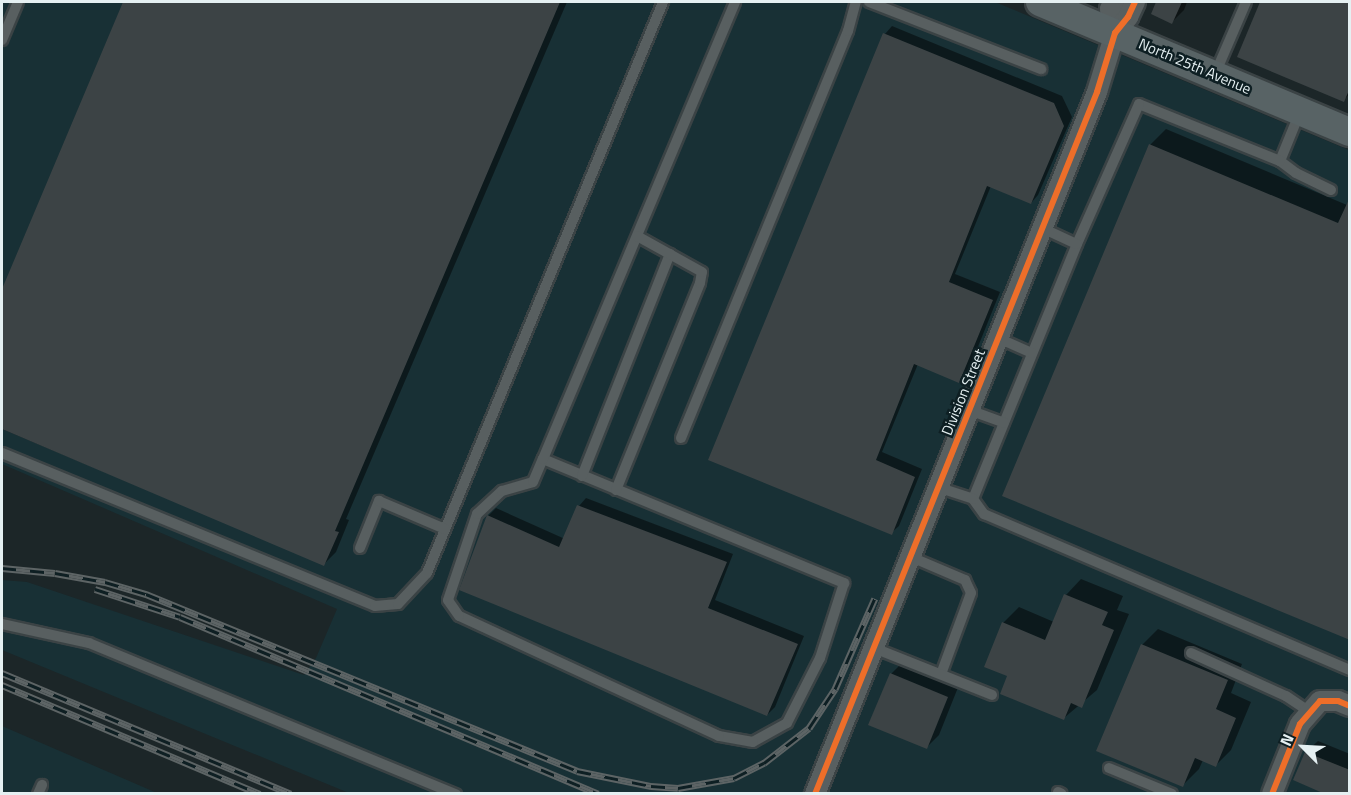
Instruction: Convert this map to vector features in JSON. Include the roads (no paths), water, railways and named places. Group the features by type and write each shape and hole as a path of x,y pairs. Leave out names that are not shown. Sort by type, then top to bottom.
{"main road":[{"name":"North 25th Avenue","path":"1040,2 1350,132"}],"street":[{"name":"Division Street","path":"1114,2 1110,9 1115,33"},
{"name":"Division Street","path":"815,794 1097,92 1115,33 1128,17 1135,2"},
{"path":"1272,794 1300,724 1315,706 1338,701 1350,706"}],"lane":[{"path":"2,40 18,2"},
{"path":"2,453 375,606 398,604 426,573 663,2"},
{"path":"543,459 844,583 820,658 787,723 753,742 719,736 459,616 448,600 477,514 502,491 533,482 735,2"},
{"path":"681,438 848,31 856,2"},
{"path":"869,2 1041,69"},
{"path":"1214,75 1246,2"},
{"path":"973,499 1077,244 1139,104 1280,161 1296,173 1330,190"},
{"path":"1280,161 1300,111"},
{"path":"1042,228 1077,244"},
{"path":"616,490 700,283 702,272 637,236"},
{"path":"582,476 670,254"},
{"path":"998,339 1032,352"},
{"path":"969,410 1004,423"},
{"path":"937,487 973,499 984,514 1350,670"},
{"path":"360,548 379,501 445,529"},
{"path":"911,557 965,580 971,593 941,674"},
{"path":"2,624 89,643 456,794"},
{"path":"874,648 992,694"},
{"path":"1191,653 1286,696 1315,706"},
{"path":"1109,768 1172,794"}],"railway":[{"path":"2,568 55,573 105,582 146,594 577,771 651,786 678,788 734,778 764,763 809,728 835,689 875,598"},
{"path":"95,589 180,617 598,794"},
{"path":"2,673 291,794"},
{"path":"2,685 260,794"}]}
